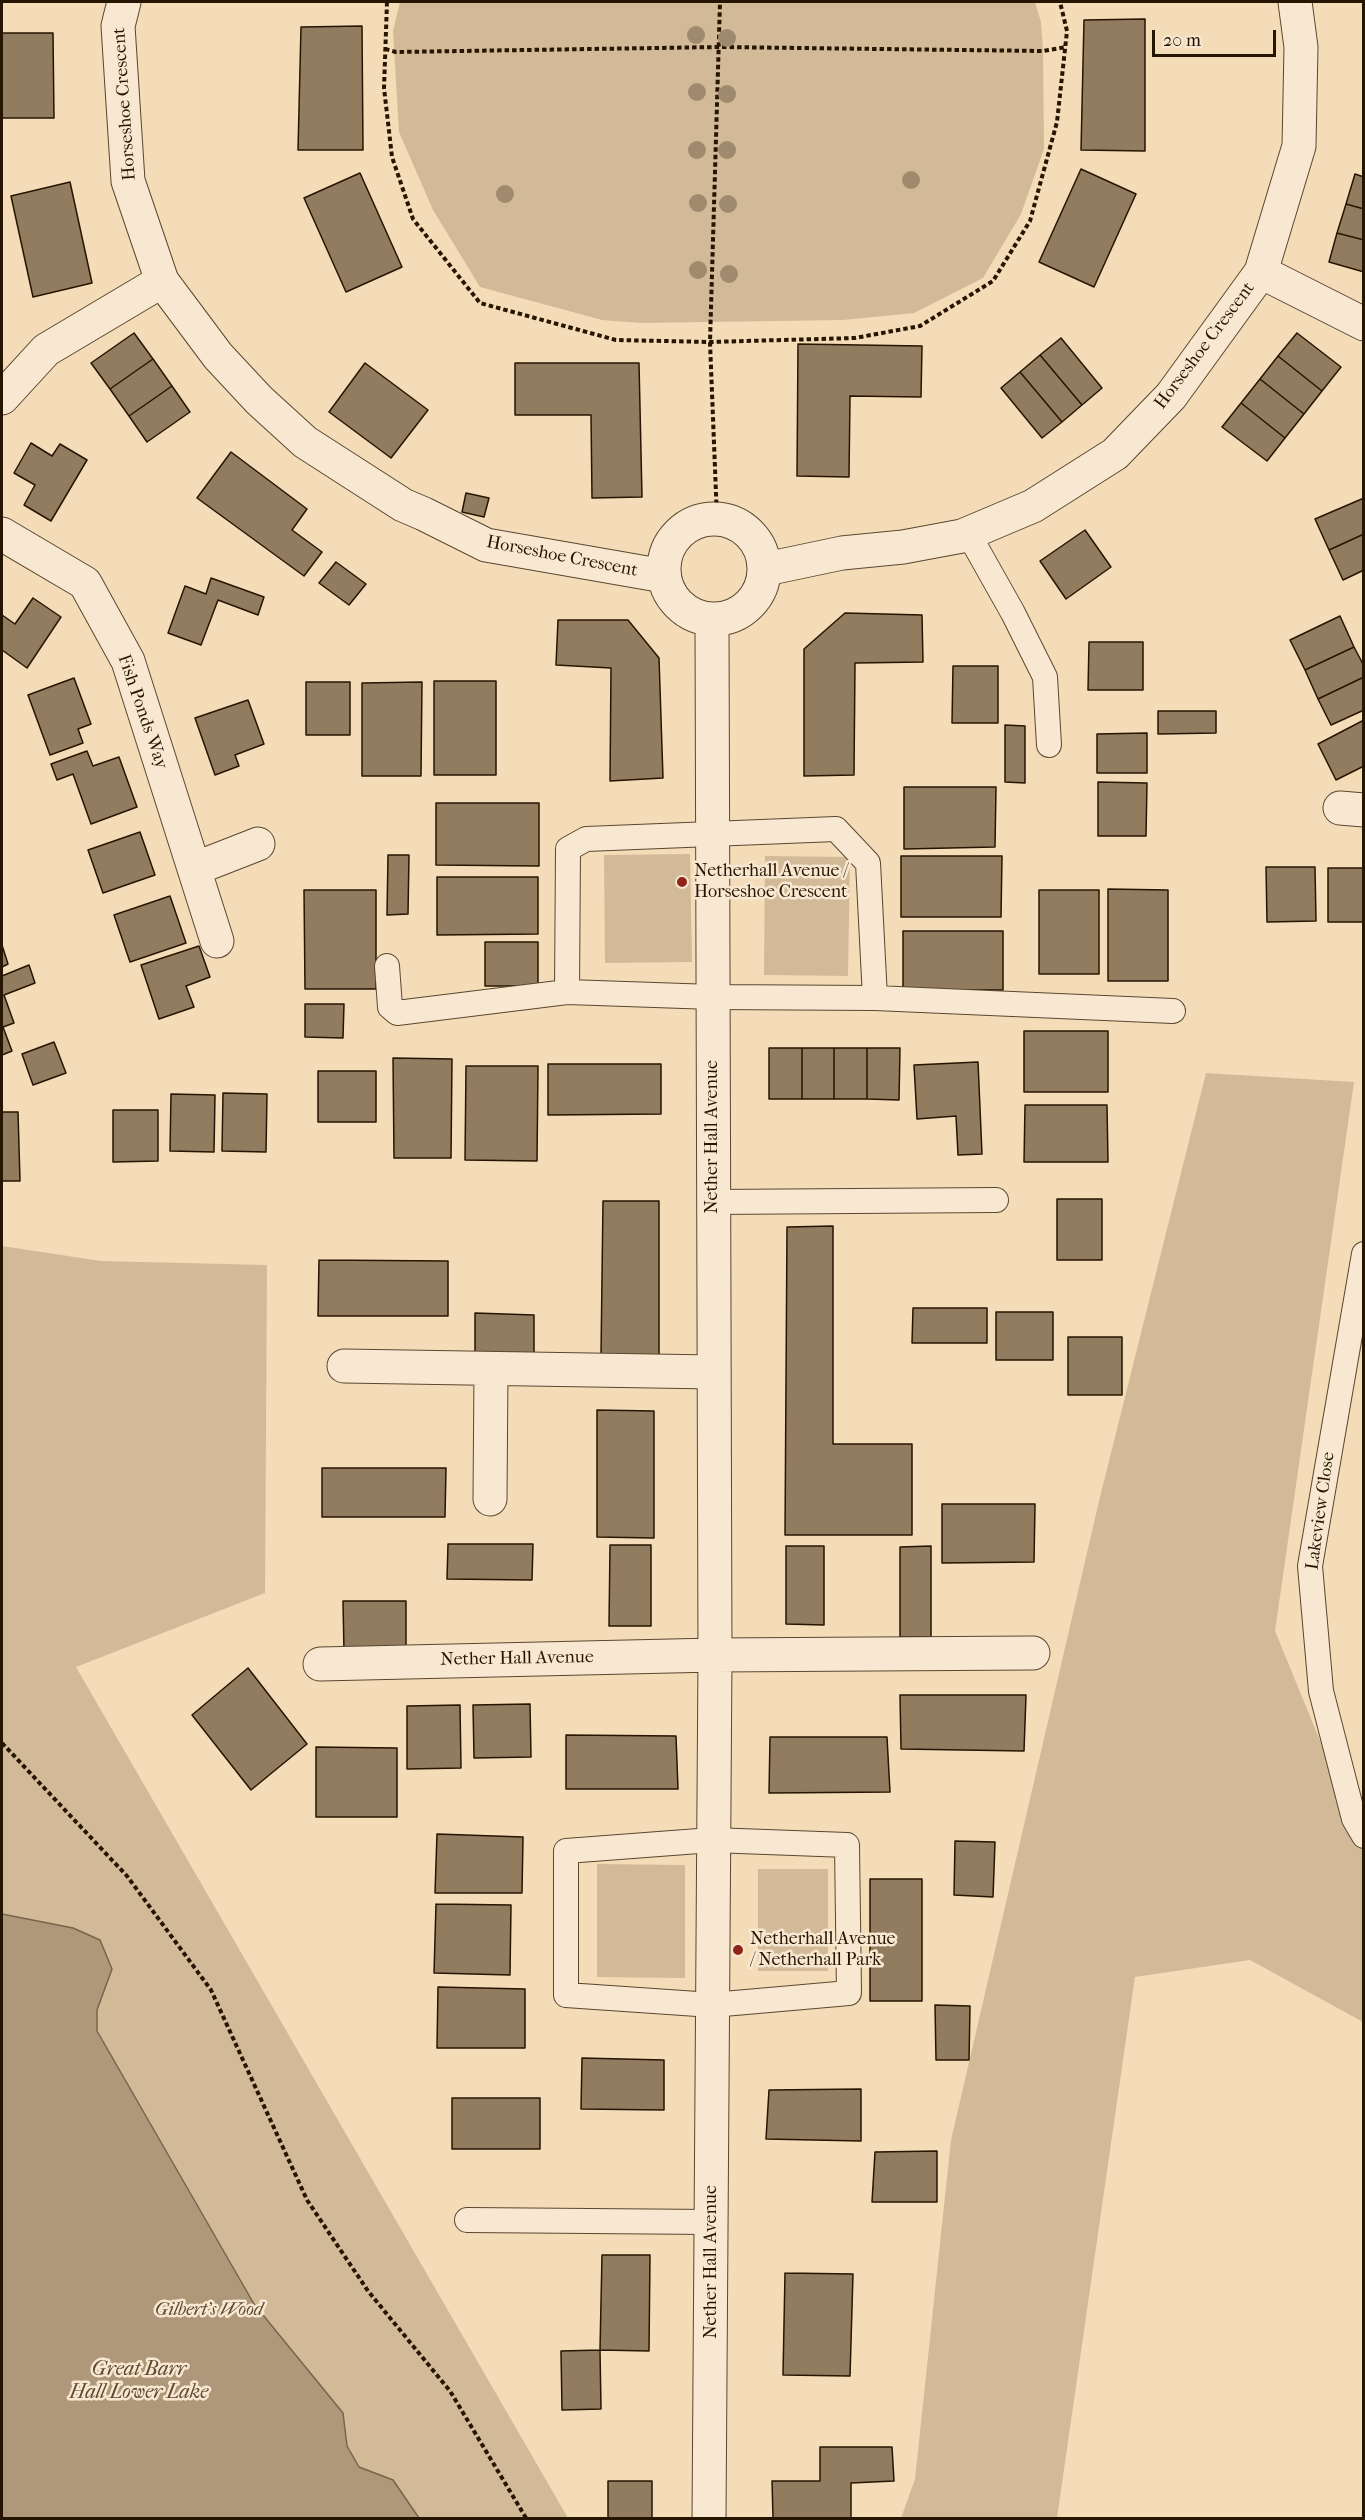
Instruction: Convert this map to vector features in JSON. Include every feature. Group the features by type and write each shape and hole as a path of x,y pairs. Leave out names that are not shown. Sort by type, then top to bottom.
{"street":[{"name":"Horseshoe Crescent","path":"124,2 118,26 128,181 162,281 218,356 259,400 305,442 403,505 486,545 664,576"},
{"name":"Horseshoe Crescent","path":"766,569 842,553 903,547 968,533 1033,506 1115,454 1171,396 1261,272 1299,146 1301,47 1295,2"},
{"path":"1261,272 1364,324"},
{"path":"2,399 46,350 162,281"},
{"path":"707,518 730,520 756,538 766,569 759,595 735,616 712,620 687,613 672,596 664,576 665,552 685,526 707,518"},
{"name":"Fish Ponds Way","path":"2,534 85,583 128,661 217,941"},
{"name":"Nether Hall Avenue","path":"710,2518 712,1840 715,1654 712,620"},
{"path":"194,869 258,844"},
{"path":"344,1366 714,1372"},
{"path":"490,1499 491,1369"},
{"name":"Nether Hall Avenue","path":"320,1664 715,1654 1033,1653"}],"lane":[{"path":"968,533 1013,613 1045,677 1049,746"},
{"path":"567,992 568,849 586,839 836,829 868,863 875,998"},
{"path":"387,966 390,1006 397,1013 567,992 713,998 875,998 1173,1011"},
{"path":"713,1202 996,1200"},
{"name":"Lakeview Close","path":"1364,1254 1310,1566 1321,1691 1354,1819 1364,1836"},
{"path":"712,1840 848,1845 849,1993 712,2005 566,1995 566,1851 712,1840"},
{"path":"467,2220 712,2223"}],"path":[{"path":"387,2 384,88 392,157 413,219 480,303 616,340 710,342 855,338 920,326 993,281 1030,221 1057,122 1067,31 1060,2"},
{"path":"717,519 710,342 720,2"},
{"path":"385,50 396,52 720,47 1043,51 1065,47"},
{"path":"2,1743 127,1876 211,1990 307,2200 368,2291 450,2391 526,2518"}],"green space":[{"path":"400,2 1035,2 1041,22 1043,51 1044,149 1021,214 983,278 914,313 843,320 641,323 602,320 480,287 433,210 399,132 393,31"},
{"path":"690,854 692,962 605,963 604,855"},
{"path":"765,856 850,857 848,976 764,975"},
{"path":"1206,1073 1354,1082 1275,1631 1363,1845 1363,2022 1250,1960 1135,1977 1057,2518 901,2518 915,2479 951,2140 1099,1501"},
{"name":"Gilbert's Wood","path":"2,1246 101,1261 267,1265 265,1593 76,1667 568,2518 2,2518"},
{"path":"597,1864 685,1865 685,1978 597,1977"},
{"path":"758,1869 828,1869 828,1971 758,1971"}],"water":[{"name":"Great Barr Hall Lower Lake","path":"2,1914 73,1928 100,1940 112,1969 97,2010 97,2031 254,2304 343,2413 347,2446 359,2467 393,2480 419,2518 2,2518"}],"building":[{"path":"1145,19 1145,151 1081,150 1084,20"},
{"path":"362,26 363,150 298,150 301,27"},
{"path":"2,33 53,33 54,118 2,118"},
{"path":"1081,169 1136,194 1094,287 1039,262"},
{"path":"360,173 402,267 346,292 304,198"},
{"path":"1355,174 1364,177 1364,209 1346,204"},
{"path":"70,182 92,283 33,297 11,196"},
{"path":"1346,204 1364,209 1364,240 1337,233"},
{"path":"1337,233 1364,240 1364,272 1329,262"},
{"path":"134,333 153,359 110,389 91,363"},
{"path":"1297,333 1341,367 1322,391 1278,356"},
{"path":"1061,338 1102,388 1082,405 1040,355"},
{"path":"798,344 922,346 921,397 850,396 849,477 797,476"},
{"path":"1040,355 1082,405 1062,422 1020,372"},
{"path":"1278,356 1322,391 1304,414 1260,379"},
{"path":"153,359 172,386 129,416 110,389"},
{"path":"365,363 428,410 391,458 329,412"},
{"path":"515,363 639,363 642,497 592,498 591,415 515,415"},
{"path":"1020,372 1062,422 1042,438 1001,388"},
{"path":"1260,379 1304,414 1285,438 1241,403"},
{"path":"172,386 190,412 147,442 129,416"},
{"path":"1241,403 1285,438 1267,461 1222,427"},
{"path":"31,443 52,456 60,444 87,460 51,521 24,505 35,485 14,473"},
{"path":"231,452 307,509 292,530 322,552 304,576 197,498"},
{"path":"466,493 489,498 484,517 462,512"},
{"path":"1364,498 1364,534 1329,550 1315,519"},
{"path":"1085,530 1111,567 1066,599 1040,561"},
{"path":"1364,534 1364,570 1343,580 1329,550"},
{"path":"336,562 366,584 349,605 319,583"},
{"path":"211,578 264,597 258,615 218,600 201,645 168,633 185,586 206,594"},
{"path":"33,598 61,617 27,668 2,650 2,615 15,624"},
{"path":"845,613 922,615 923,662 855,663 854,775 804,776 804,649"},
{"path":"1340,616 1354,647 1305,670 1290,640"},
{"path":"558,620 628,620 659,658 663,778 610,781 611,668 556,665"},
{"path":"1089,642 1143,642 1143,690 1088,690"},
{"path":"1354,647 1364,666 1364,677 1318,699 1305,670"},
{"path":"953,666 998,666 998,723 952,723"},
{"path":"1364,677 1364,710 1331,725 1318,699"},
{"path":"74,678 91,724 78,729 83,743 50,755 28,695"},
{"path":"434,681 496,681 496,775 434,775"},
{"path":"306,682 350,682 350,735 306,735"},
{"path":"422,682 421,776 362,776 362,683"},
{"path":"248,700 264,744 235,755 239,766 215,775 195,718"},
{"path":"1158,711 1216,711 1216,733 1158,734"},
{"path":"1364,720 1364,766 1336,780 1318,744"},
{"path":"1005,725 1025,726 1025,783 1005,782"},
{"path":"1147,733 1147,773 1097,773 1097,734"},
{"path":"87,751 93,766 119,757 137,807 91,824 73,774 57,780 51,764"},
{"path":"1098,782 1147,783 1146,836 1098,836"},
{"path":"904,787 996,787 995,847 904,849"},
{"path":"436,803 539,803 539,866 436,865"},
{"path":"140,832 155,875 103,893 88,850"},
{"path":"388,855 409,855 408,914 387,915"},
{"path":"901,856 1002,856 1001,917 901,917"},
{"path":"1266,867 1315,867 1316,921 1267,922"},
{"path":"1328,868 1364,868 1364,922 1328,922"},
{"path":"437,877 538,877 538,934 437,935"},
{"path":"1108,889 1168,890 1168,981 1108,981"},
{"path":"304,890 376,890 376,989 305,989"},
{"path":"1039,890 1099,890 1099,974 1039,974"},
{"path":"170,896 186,943 130,962 114,915"},
{"path":"903,931 1003,931 1003,990 903,990"},
{"path":"485,942 538,942 538,986 485,986"},
{"path":"2,945 8,964 2,967"},
{"path":"199,946 210,977 186,986 194,1007 159,1019 141,965"},
{"path":"29,965 35,983 4,995 14,1023 3,1027 12,1051 2,1055 2,976"},
{"path":"305,1004 344,1004 343,1038 305,1037"},
{"path":"1024,1031 1108,1031 1108,1092 1024,1092"},
{"path":"54,1042 66,1073 33,1085 22,1054"},
{"path":"769,1048 802,1048 802,1099 769,1099"},
{"path":"802,1048 834,1048 834,1099 802,1099"},
{"path":"834,1048 867,1048 867,1099 834,1099"},
{"path":"867,1048 900,1048 899,1100 867,1099"},
{"path":"393,1058 452,1059 451,1158 394,1158"},
{"path":"978,1062 982,1154 958,1155 956,1116 917,1119 914,1065"},
{"path":"548,1064 661,1064 661,1114 548,1115"},
{"path":"466,1066 538,1066 537,1161 465,1160"},
{"path":"318,1071 376,1071 376,1122 318,1122"},
{"path":"223,1093 267,1094 266,1152 222,1151"},
{"path":"171,1094 215,1095 214,1152 170,1151"},
{"path":"1025,1105 1107,1105 1108,1162 1024,1162"},
{"path":"113,1110 158,1110 158,1161 113,1162"},
{"path":"2,1112 18,1112 20,1181 2,1181"},
{"path":"1057,1199 1102,1199 1102,1260 1057,1260"},
{"path":"603,1201 659,1201 659,1355 601,1355"},
{"path":"833,1226 833,1444 912,1444 912,1535 785,1535 787,1227"},
{"path":"319,1260 448,1261 448,1316 318,1316"},
{"path":"913,1308 987,1308 987,1343 912,1343"},
{"path":"996,1312 1053,1312 1053,1360 996,1360"},
{"path":"475,1313 534,1315 534,1356 475,1356"},
{"path":"1068,1337 1122,1337 1122,1395 1068,1395"},
{"path":"597,1410 654,1411 654,1538 597,1537"},
{"path":"322,1468 446,1468 445,1517 322,1517"},
{"path":"942,1504 1035,1504 1034,1562 942,1563"},
{"path":"448,1544 533,1544 532,1580 447,1579"},
{"path":"610,1545 651,1545 651,1626 609,1626"},
{"path":"786,1546 824,1546 824,1625 786,1624"},
{"path":"931,1546 931,1637 900,1637 900,1547"},
{"path":"343,1601 406,1601 406,1652 344,1652"},
{"path":"248,1668 307,1744 251,1790 192,1715"},
{"path":"900,1695 1026,1695 1024,1751 901,1749"},
{"path":"530,1704 531,1757 474,1758 473,1705"},
{"path":"460,1705 461,1768 407,1769 407,1706"},
{"path":"566,1735 676,1736 678,1789 566,1789"},
{"path":"770,1737 887,1737 890,1792 769,1793"},
{"path":"316,1747 397,1748 397,1817 316,1817"},
{"path":"437,1834 523,1837 522,1893 435,1893"},
{"path":"955,1841 995,1842 993,1897 954,1895"},
{"path":"870,1879 922,1879 922,2001 870,2001"},
{"path":"436,1904 511,1905 510,1975 434,1973"},
{"path":"438,1987 525,1989 525,2048 437,2048"},
{"path":"935,2005 970,2006 969,2060 936,2060"},
{"path":"582,2058 664,2060 664,2110 581,2109"},
{"path":"861,2089 861,2141 766,2139 769,2090"},
{"path":"452,2098 540,2098 540,2149 452,2149"},
{"path":"937,2151 937,2202 872,2202 875,2152"},
{"path":"602,2255 650,2255 649,2351 600,2350"},
{"path":"785,2273 853,2274 850,2376 783,2375"},
{"path":"600,2350 601,2409 562,2410 561,2351"},
{"path":"820,2447 892,2447 894,2481 851,2483 851,2518 773,2518 772,2481 820,2481"},
{"path":"608,2481 652,2481 652,2518 608,2518"}],"place":[{"name":"Netherhall Avenue / Horseshoe Crescent","path":"682,882"},
{"name":"Netherhall Avenue / Netherhall Park","path":"738,1950"}]}
